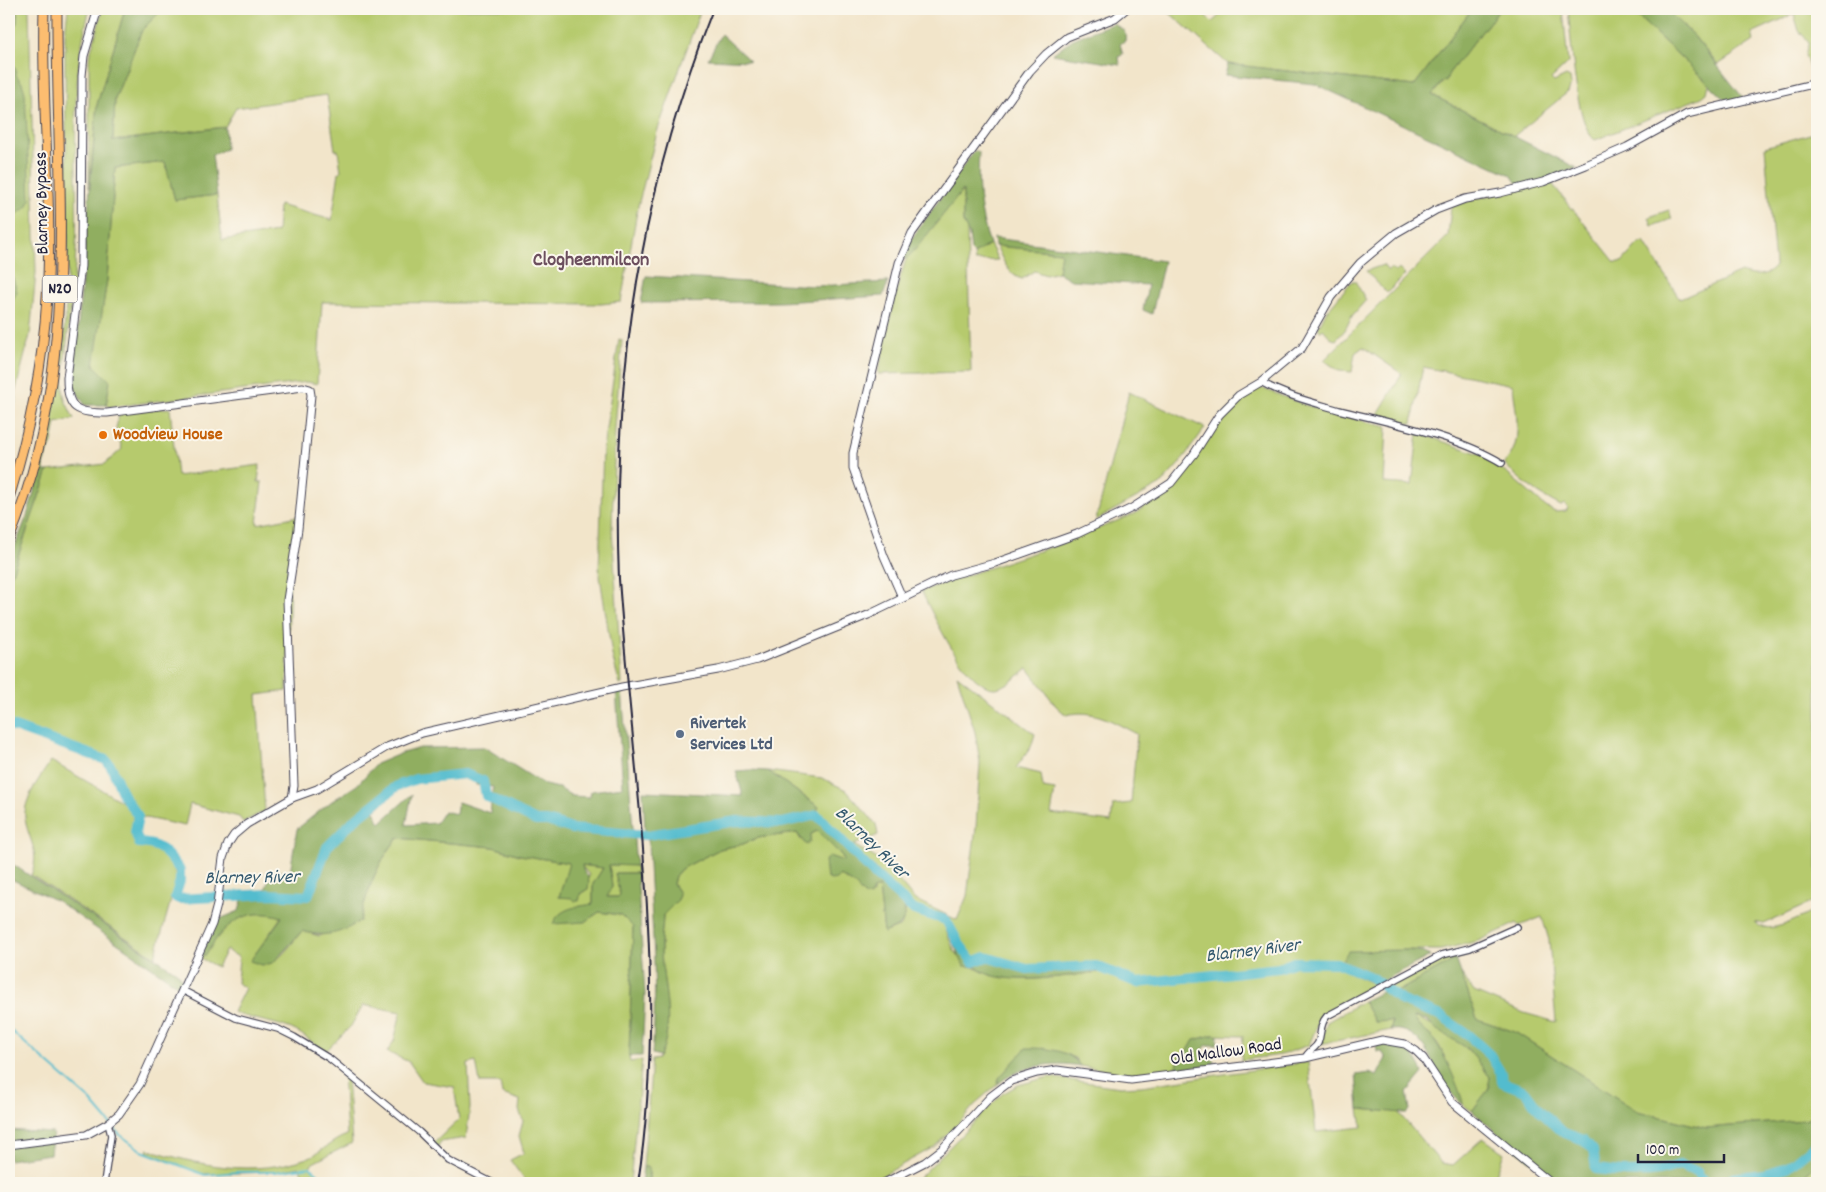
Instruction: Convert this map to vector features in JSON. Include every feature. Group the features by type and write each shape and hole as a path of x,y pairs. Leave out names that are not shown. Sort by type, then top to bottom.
{"highway":[{"path":"40,9 43,53"},
{"name":"Blarney Bypass","path":"9,498 24,450 38,375 47,296 44,9"},
{"name":"Blarney Bypass","path":"9,539 28,485 42,434 56,352 61,265 57,9"},
{"path":"57,32 63,9"}],"street":[{"path":"902,597 853,468 853,453 899,262 912,233 1030,71 1067,37 1115,18 1126,9"},
{"path":"97,10 84,56 82,76 81,266 67,378 68,395 73,406 80,412 107,413 303,386 310,389 298,530 287,600 294,786 292,798"},
{"path":"9,1145 86,1135 109,1122 123,1109 140,1084 212,924 217,905 226,847 234,835 247,824 292,798 317,788 387,748 422,733 614,689 718,670 757,660 868,615 951,575 995,563 1077,534 1155,496 1171,483 1218,415 1239,395 1261,382 1302,348 1327,303 1360,263 1396,233 1436,210 1465,199 1500,193 1543,182 1586,166 1627,147 1687,114 1817,83"},
{"path":"1261,382 1299,400 1392,423 1474,448 1502,463"},
{"path":"1305,1058 1308,1051 1317,1044 1321,1026 1328,1016 1384,984 1442,955 1470,948 1517,927"},
{"path":"182,990 236,1018 278,1030 294,1037 341,1069 419,1132 448,1160 493,1183"},
{"name":"Old Mallow Road","path":"884,1183 925,1162 942,1149 991,1096 1010,1082 1037,1073 1057,1070 1131,1080 1305,1058 1382,1040 1405,1044 1423,1058 1452,1102 1464,1114 1551,1183"},
{"path":"104,1183 111,1135 109,1122"}],"green space":[{"path":"9,9 29,9 36,273 30,335 9,416"},
{"path":"9,9 18,9 17,23 13,28 10,42 11,60 25,93 30,199 28,206 13,217 15,220 10,233 13,245 9,250"},
{"path":"68,9 90,9 83,39 76,98 76,248 63,389 65,400 74,419 56,423 52,443 45,458 44,471 40,471 53,409 65,327 68,238 65,32"},
{"path":"103,9 125,9 97,105 89,188 89,58"},
{"path":"125,9 163,9 142,30 115,99 113,141 225,127 226,149 212,155 217,195 175,200 165,162 115,168 107,280 94,365 110,381 106,405 85,405 73,386 97,105"},
{"path":"163,9 701,9 657,132 638,206 621,302 601,304 322,302 317,384 307,382 110,407 106,405 110,381 93,365 107,280 115,168 165,162 175,200 217,195 222,240 277,232 279,205 332,220 339,172 341,171 338,150 335,150 327,95 236,108 225,127 113,141 115,99 142,30"},
{"path":"1165,9 1199,9 1212,22 1227,9 1472,9 1414,86 1228,64"},
{"path":"1472,9 1500,9 1449,73 1446,82 1443,81 1432,95 1577,168 1520,188 1511,175 1315,84 1225,75 1228,64 1414,86"},
{"path":"1500,9 1563,9 1568,63 1551,79 1554,82 1566,76 1570,78 1571,85 1568,92 1514,136 1432,95 1446,81 1449,73"},
{"path":"1568,9 1630,9 1709,84 1707,93 1702,97 1595,140 1588,132 1578,99"},
{"path":"1630,9 1665,9 1693,35 1744,99 1728,102"},
{"path":"1665,9 1817,9 1817,78 1813,80 1805,55 1809,42 1799,31 1794,14 1752,33 1754,41 1718,65 1693,35"},
{"path":"1114,23 1125,33 1125,41 1120,44 1123,54 1119,57 1120,65 1052,54 1073,39"},
{"path":"721,34 750,61 708,59"},
{"path":"1817,132 1817,900 1764,924 1754,922 1768,928 1776,927 1817,910 1817,1115 1805,1120 1706,1128 1637,1111 1515,1032 1477,1019 1461,973 1474,992 1524,1013 1556,1022 1549,940 1542,917 1519,926 1517,923 1478,941 1441,950 1402,950 1345,958 1340,965 1318,961 1295,962 1297,964 1335,966 1376,985 1322,1014 1309,1045 1281,1055 1241,1060 1243,1036 1213,1035 1194,1040 1186,1054 1180,1057 1176,1069 1127,1074 1080,1066 1075,1058 1042,1048 999,1078 998,1084 978,1101 934,1147 869,1183 649,1183 649,1168 643,1167 652,1060 658,1059 664,1046 667,1019 661,945 663,915 678,900 679,893 673,884 675,876 681,869 720,849 743,844 757,838 797,833 801,840 817,831 842,856 843,861 828,857 825,861 845,879 873,894 873,890 879,887 884,933 901,926 905,915 905,904 914,911 945,920 943,922 957,954 972,966 988,974 1006,978 1043,979 1099,972 1101,969 1126,978 1126,975 1099,964 1026,966 987,955 973,961 959,942 947,917 916,907 816,812 819,807 768,771 822,778 846,790 876,824 878,835 854,845 884,863 914,899 957,920 967,896 976,828 980,762 975,732 957,675 1035,734 1031,747 1016,768 1041,774 1043,788 1055,790 1051,814 1111,822 1113,805 1131,803 1137,734 1103,717 1086,713 1066,715 1056,706 1028,668 1009,683 1000,687 996,688 985,685 973,677 962,664 942,632 921,591 1071,540 1136,513 1175,483 1229,410 1259,387 1305,405 1387,427 1384,483 1412,485 1418,433 1483,455 1546,507 1555,512 1566,511 1568,508 1564,504 1561,506 1538,492 1504,463 1515,446 1517,437 1517,416 1513,385 1423,367 1412,423 1408,423 1378,414 1402,374 1363,347 1355,353 1352,372 1339,371 1324,360 1448,236 1451,207 1471,200 1550,181 1615,262 1622,262 1637,245 1644,242 1680,299 1741,272 1751,275 1764,274 1775,266 1765,147"},
{"path":"974,151 979,152 978,176 980,199 983,221 990,244 974,254 971,251 969,234 963,222 963,190 914,251 906,259 903,258 910,241"},
{"path":"963,189 963,222 967,230 971,372 878,374 896,291 906,259"},
{"path":"1669,210 1672,219 1652,226 1649,217"},
{"path":"994,238 1164,261 1152,314 1143,310 1148,285 1071,280 1058,272 1061,252 995,246"},
{"path":"990,244 998,260 975,261 974,254"},
{"path":"996,246 1061,252 1058,272 1046,275 1034,271 1022,279 1017,277 1006,266"},
{"path":"1383,265 1388,271 1391,268 1396,272 1399,269 1405,275 1387,293 1366,271"},
{"path":"9,274 13,278 17,292 9,307"},
{"path":"646,276 816,286 888,282 883,296 780,302 641,303"},
{"path":"1352,281 1355,281 1366,300 1352,316 1345,330 1336,340 1332,339 1323,329 1321,331 1318,328 1326,312"},
{"path":"619,339 622,340 615,429 612,529 622,684 620,685 612,655 599,570 603,449"},
{"path":"1129,392 1205,428 1179,464 1161,484 1096,520"},
{"path":"170,408 177,476 260,465 258,482 262,482 257,524 299,516 290,572 287,691 257,695 265,811 243,822 239,817 190,804 185,826 141,817 134,809 132,828 135,842 138,846 153,849 165,856 170,861 175,874 176,882 155,957 31,875 35,859 25,811 34,788 51,761 133,808 106,760 9,725 9,582 48,471 105,464 122,449 116,428 120,411"},
{"path":"40,471 48,471 9,582 9,561 27,516"},
{"path":"622,690 636,866 609,865 612,886 607,897 618,897 620,895 615,873 637,873 645,994 642,1056 629,1056 633,927 621,915 599,912 585,922 553,924 556,918 565,911 593,904 593,884 603,868 582,865 589,884 588,889 581,893 579,901 575,901 572,898 559,897 569,863 520,855 493,847 398,838 384,857 374,877 360,921 332,934 302,931 273,963 262,965 250,961 282,917 269,914 247,916 228,926 220,934 206,955 201,955 215,921 239,911 244,893 265,890 272,871 290,872 297,829 332,801 357,785 376,764 402,753 420,748 484,747 545,785 559,788 572,796 590,797 591,791 623,787 616,691","holes":["445,777 476,779 476,785 493,787 490,813 458,802 456,814 444,811 436,823 406,825 412,794 380,823 374,811 399,790 422,780"]},
{"path":"736,771 768,771 819,807 816,812 782,820 740,817 645,831 643,791 743,796"},
{"path":"816,817 845,848 905,904 903,920 899,926 884,933 879,887 873,890 870,897 864,895 855,885 840,875 836,879 831,880 827,878 825,861 829,856 843,861 843,857 817,831 811,834 810,842 806,845 797,833 757,838 743,844 720,849 681,869 675,876 673,884 679,893 678,900 663,915 661,946 668,1017 665,1043 660,1056 652,1054 655,1000 648,838 736,824 781,826"},
{"path":"398,838 493,847 520,855 570,863 559,897 580,895 587,889 589,875 581,865 603,868 593,884 593,904 554,923 583,920 599,912 621,915 633,927 629,1056 630,1062 642,1060 630,1183 526,1182 510,1160 524,1153 519,1136 523,1121 519,1110 520,1100 502,1094 500,1083 480,1083 476,1062 468,1064 470,1108 466,1138 440,1142 438,1147 434,1143 459,1119 454,1087 423,1082 409,1062 387,1052 394,1041 401,1012 363,1005 351,1026 325,1052 296,1031 233,1012 245,988 237,983 239,957 226,950 217,967 200,958 202,955 206,955 220,934 237,920 257,913 282,916 251,960 267,963 280,957 302,931 319,936 360,921 374,877 384,857"},
{"path":"9,862 178,973 183,980 180,987 57,901 9,878"},
{"path":"609,865 636,866 637,873 615,873 620,895 618,897 606,897 612,886"},
{"path":"945,920 959,947 972,964 986,959 1026,971 1096,967 1101,969 1099,972 1035,979 1017,979 987,974 976,967 964,966 943,922"},
{"path":"1348,951 1419,951 1430,956 1379,983 1371,977 1340,965"},
{"path":"1453,955 1456,959 1395,993 1387,986"},
{"path":"1456,959 1477,1019 1515,1032 1637,1111 1706,1128 1805,1120 1817,1115 1817,1163 1796,1183 1563,1183 1527,1159 1472,1111 1488,1090 1490,1077 1467,1048 1437,1030 1427,1020 1414,1017 1418,1024 1435,1041 1443,1054 1456,1082 1463,1105 1447,1088 1425,1048 1418,1040 1402,1030 1391,1030 1392,1021 1375,1022 1363,1001 1384,991 1389,995 1395,993"},
{"path":"1363,1001 1375,1022 1392,1021 1391,1030 1320,1044 1327,1022"},
{"path":"1414,1017 1434,1026 1463,1045 1490,1077 1488,1090 1472,1111 1463,1105 1444,1055 1435,1040 1420,1027"},
{"path":"1213,1035 1218,1036 1217,1045 1207,1045 1203,1050 1206,1058 1214,1060 1215,1065 1176,1069 1180,1057 1186,1054 1194,1040"},
{"path":"1392,1044 1403,1048 1411,1054 1418,1062 1423,1073 1407,1092 1410,1110 1407,1113 1402,1113 1359,1109 1356,1075 1369,1073 1377,1076 1386,1058 1382,1052 1377,1052 1376,1045"},
{"path":"1026,1048 1048,1049 1063,1053 1076,1060 1080,1066 1059,1064 1037,1066 1016,1073 998,1084 999,1078"},
{"path":"1308,1062 1316,1132 1362,1127 1359,1109 1398,1112 1441,1163 1453,1165 1483,1138 1504,1153 1493,1183 921,1183 918,1179 1002,1094 1018,1085 1049,1077 1120,1087 1141,1086"},
{"path":"343,1072 347,1077 352,1143 313,1163 310,1167 330,1183 309,1183 304,1180 300,1167 275,1172 202,1174 147,1152 148,1149 207,1164 247,1168 287,1164 307,1158 347,1135"},
{"path":"9,1130 53,1133 50,1154 9,1160"},
{"path":"1817,1163 1817,1183 1796,1183"},
{"path":"643,1167 649,1167 649,1183 641,1183"}],"waterway":[{"path":"12,428 9,425 16,397"},
{"name":"Blarney River","path":"9,725 106,760 112,768 123,795 138,816 135,832 139,843 153,845 163,850 180,870 180,881 175,897 179,899 268,894 308,896 327,847 353,821 397,786 416,779 465,774 483,781 486,796 536,821 547,821 572,829 647,835 737,821 782,823 817,815 871,871 914,910 946,920 958,942 973,962 986,957 1027,969 1096,966 1138,983 1279,968 1294,962 1337,963 1371,977 1402,1001 1439,1015 1467,1034 1490,1055 1501,1073 1502,1082 1525,1091 1540,1111 1564,1133 1584,1140 1593,1150 1596,1169 1648,1172 1679,1165 1697,1172 1705,1183"},
{"path":"9,1029 90,1100 119,1134 142,1151 205,1175 238,1172 275,1172 310,1167 330,1183"},
{"name":"Blarney River","path":"1728,1183 1731,1178 1764,1174 1788,1167 1817,1143"}],"railway":[{"path":"638,1183 647,1108 650,1032 649,957 639,805 619,579 618,505 620,432 626,360 649,218 666,148 688,78 713,9"}],"place":[{"name":"Woodview House","path":"103,435"},
{"name":"Rivertek Services Ltd","path":"680,734"}],"district":[{"name":"Clogheenmilcon","path":"591,261"}]}
